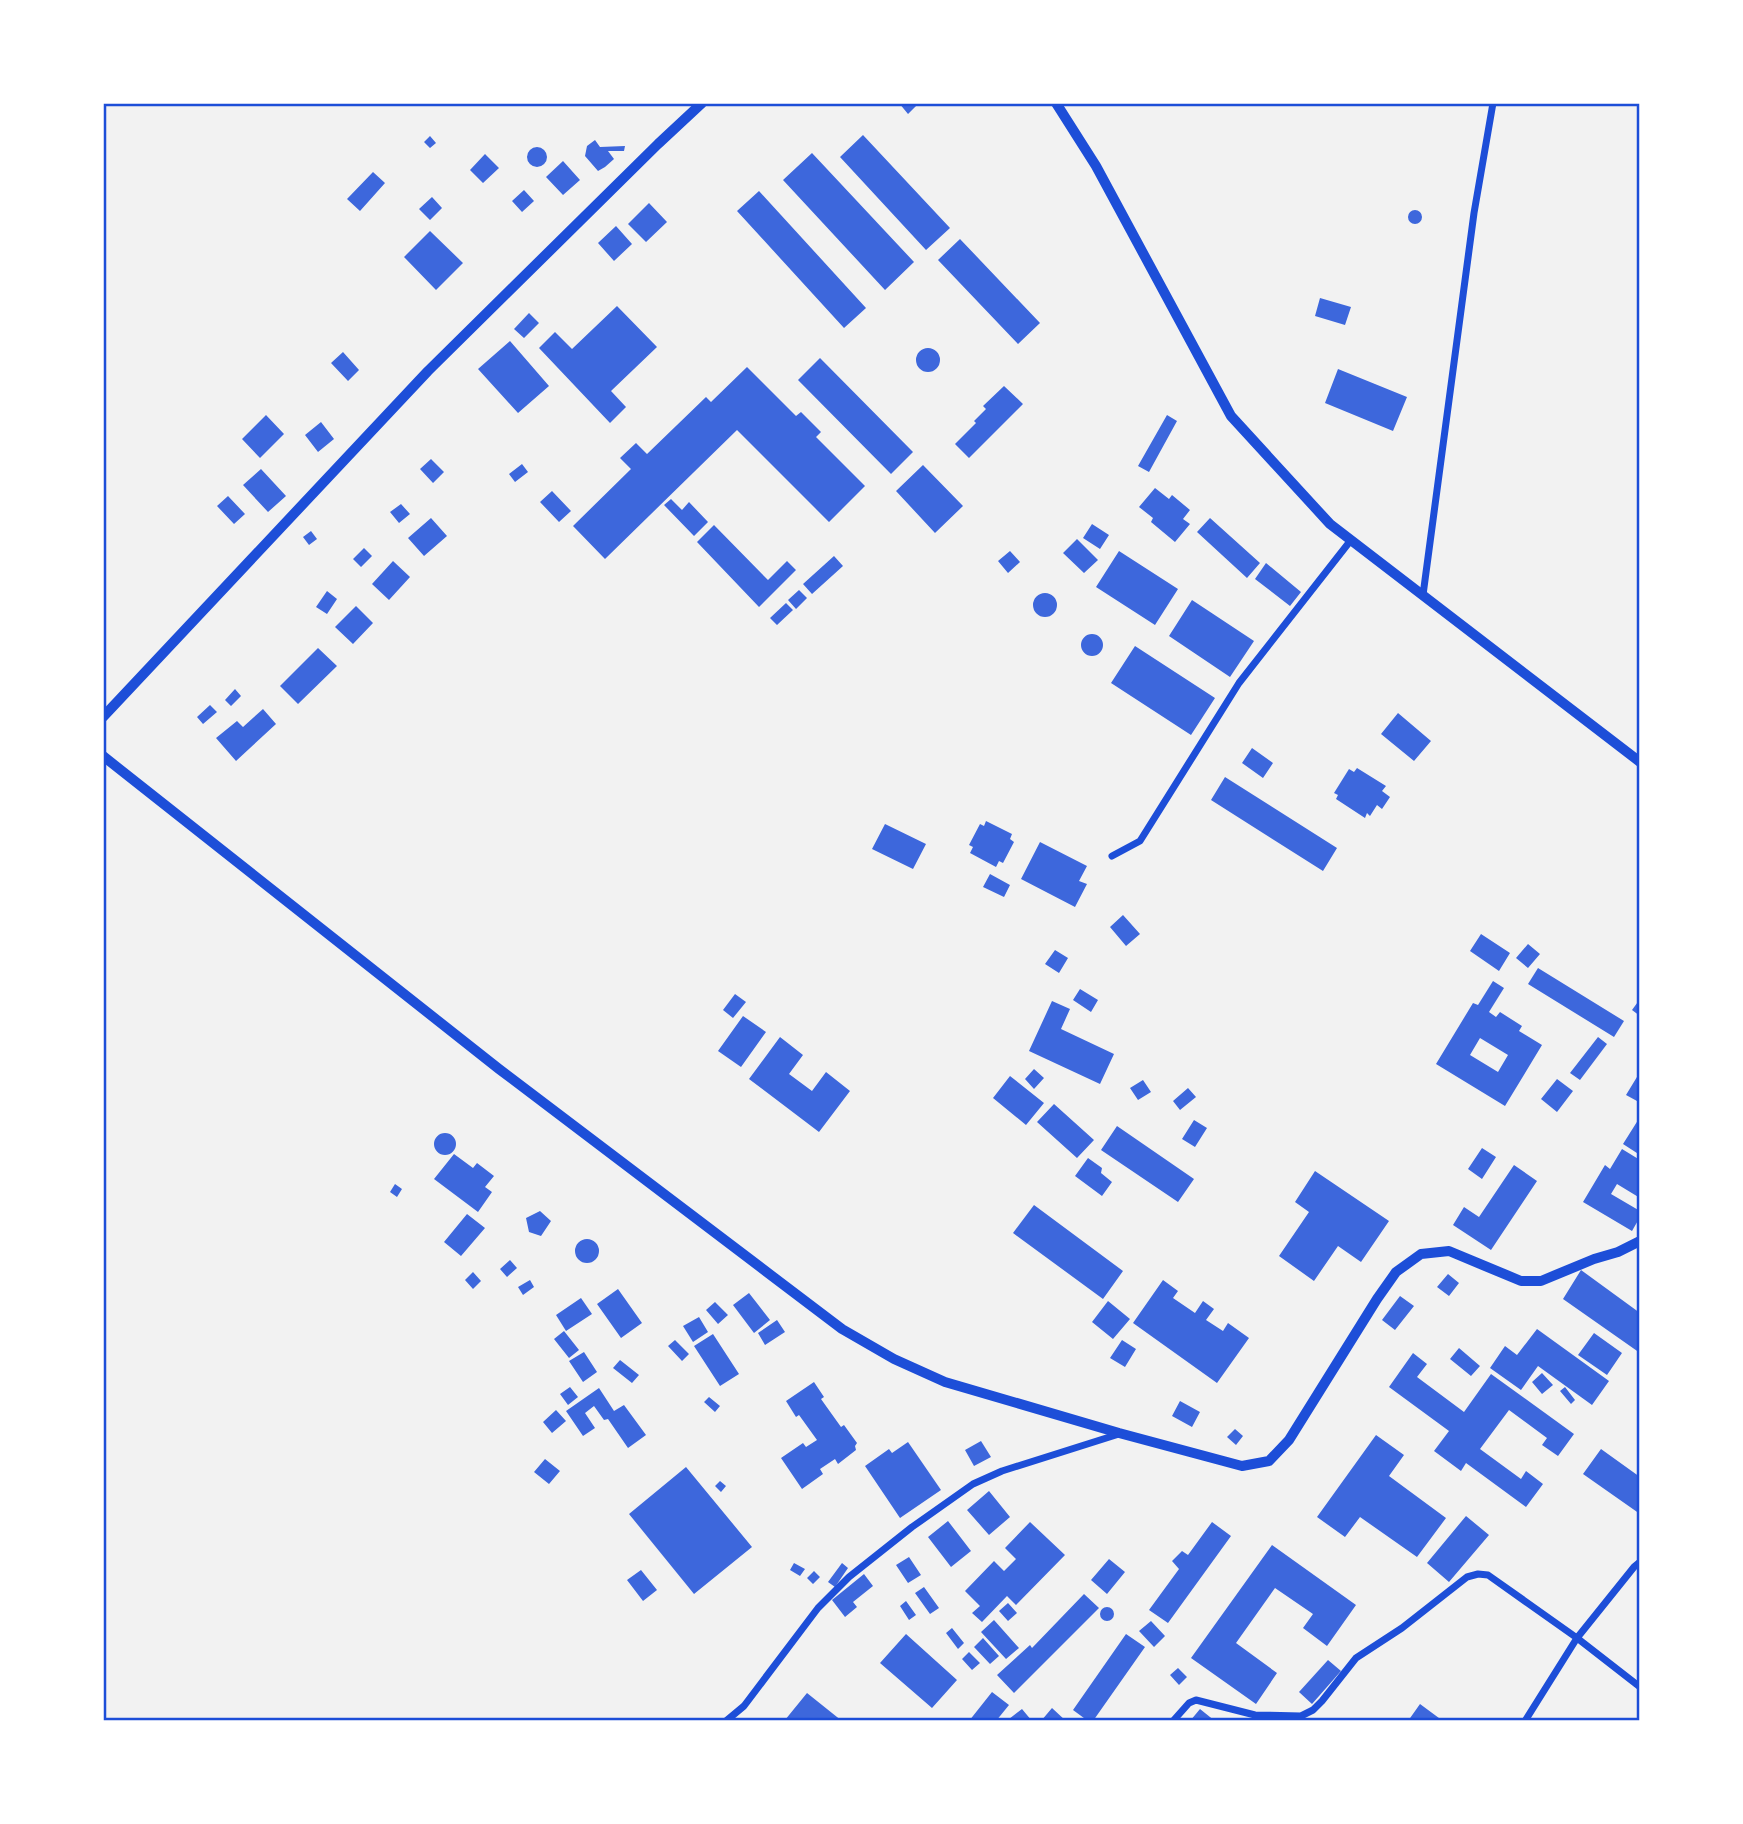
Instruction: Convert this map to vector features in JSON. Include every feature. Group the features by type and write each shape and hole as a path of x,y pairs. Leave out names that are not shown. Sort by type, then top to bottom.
{"street":[{"path":"103,717 428,371 702,103"},
{"path":"1056,103 1096,166 1231,416 1330,524 1640,762"},
{"path":"1423,595 1474,213 1493,103"},
{"path":"1112,856 1140,841 1239,684 1351,540"},
{"path":"103,756 499,1069 842,1329 894,1359 945,1382 1242,1466 1269,1461 1289,1440 1396,1272 1421,1254 1449,1251 1521,1281 1541,1281 1640,1241"},
{"path":"726,1721 744,1706 818,1608 849,1577 912,1527 973,1484 1002,1471 1119,1433"},
{"path":"1525,1721 1577,1639 1640,1562"},
{"path":"1174,1721 1189,1703 1196,1700 1255,1714 1301,1716 1322,1701 1356,1658 1402,1628 1467,1577 1479,1574 1488,1575 1640,1687"}],"building":[{"path":"899,103 915,103 917,105 908,114"},
{"path":"863,135 950,228 926,250 840,157"},
{"path":"430,136 436,143 430,148 424,142"},
{"path":"595,140 600,147 625,146 624,151 608,151 614,159 598,171 585,156 587,146"},
{"path":"537,147 544,150 547,157 544,164 537,167 530,164 527,157 530,150"},
{"path":"812,153 914,262 885,290 783,180"},
{"path":"485,154 499,168 483,183 470,170"},
{"path":"563,161 580,180 563,195 546,177"},
{"path":"373,172 385,183 360,211 347,199"},
{"path":"524,190 534,201 522,212 512,201"},
{"path":"759,191 866,308 844,328 737,211"},
{"path":"432,197 442,208 430,220 419,209"},
{"path":"649,203 667,222 646,242 628,224"},
{"path":"1412,210 1418,210 1422,217 1418,224 1412,224 1408,220 1408,214"},
{"path":"616,226 632,244 614,261 598,243"},
{"path":"430,231 463,263 436,290 404,257"},
{"path":"960,239 1040,323 1018,344 938,260"},
{"path":"1320,298 1351,307 1345,325 1315,316"},
{"path":"617,306 657,347 611,391 626,407 610,423 539,348 555,332 572,349"},
{"path":"529,313 539,323 524,338 514,329"},
{"path":"510,341 549,386 518,413 478,369"},
{"path":"928,348 936,352 940,360 936,368 928,372 920,368 916,360 920,352"},
{"path":"343,352 359,370 348,381 331,363"},
{"path":"820,358 913,452 891,474 798,380"},
{"path":"747,367 796,416 801,412 821,432 816,437 865,486 829,522 737,430 605,559 573,526 631,469 620,458 636,443 647,454 706,397 711,402"},
{"path":"1338,369 1407,397 1393,431 1325,403"},
{"path":"1004,386 1023,404 969,458 955,444 976,423 974,421 986,409 983,406"},
{"path":"266,415 284,434 260,458 242,439"},
{"path":"1167,415 1177,421 1149,472 1138,466"},
{"path":"321,422 334,439 318,452 305,435"},
{"path":"431,459 444,472 433,483 420,469"},
{"path":"522,464 528,472 515,482 509,474"},
{"path":"923,465 963,506 935,533 896,491"},
{"path":"261,469 286,496 268,512 243,485"},
{"path":"1155,488 1169,499 1172,495 1190,510 1183,519 1190,524 1175,542 1151,522 1153,518 1139,507"},
{"path":"552,491 571,511 559,522 540,502"},
{"path":"228,496 245,514 234,524 217,506"},
{"path":"671,499 682,510 689,502 708,522 694,536 664,505"},
{"path":"401,504 410,514 399,523 390,512"},
{"path":"431,518 447,536 424,556 408,538"},
{"path":"1210,518 1260,563 1247,578 1197,532"},
{"path":"1092,524 1109,535 1100,549 1083,538"},
{"path":"714,525 768,580 787,561 796,570 759,607 697,542"},
{"path":"311,531 317,539 309,545 303,537"},
{"path":"1077,539 1098,560 1084,573 1063,553"},
{"path":"364,548 372,556 361,567 353,559"},
{"path":"1010,551 1020,562 1008,573 998,561"},
{"path":"1119,551 1178,589 1155,625 1096,587"},
{"path":"834,556 843,566 812,594 803,584"},
{"path":"393,561 410,577 389,600 372,584"},
{"path":"1266,563 1301,592 1290,606 1255,579"},
{"path":"799,590 807,598 796,609 788,600"},
{"path":"327,591 337,599 327,614 316,607"},
{"path":"1045,593 1056,600 1057,605 1050,616 1045,617 1034,610 1033,605 1040,594"},
{"path":"1192,600 1254,641 1230,677 1169,636"},
{"path":"786,603 793,610 777,625 770,618"},
{"path":"356,606 373,623 353,644 335,627"},
{"path":"1092,634 1100,637 1103,645 1100,653 1092,656 1084,653 1081,645 1084,637"},
{"path":"1135,646 1215,698 1191,735 1111,683"},
{"path":"318,648 337,666 298,704 280,686"},
{"path":"235,689 241,696 231,706 225,700"},
{"path":"210,705 217,712 203,724 197,717"},
{"path":"263,709 276,724 236,761 216,738 237,721 243,727"},
{"path":"1398,713 1431,741 1414,761 1381,734"},
{"path":"1252,748 1273,763 1263,778 1242,763"},
{"path":"1357,768 1386,786 1382,791 1390,797 1382,809 1377,805 1370,816 1367,813 1365,818 1336,799 1338,795 1334,793 1349,769 1354,772"},
{"path":"1225,777 1337,848 1323,871 1211,800"},
{"path":"986,821 1012,834 1010,839 1014,842 1003,863 999,861 996,867 970,853 973,847 969,845 980,824 984,826"},
{"path":"885,824 926,844 913,869 872,849"},
{"path":"1040,842 1087,866 1079,881 1087,884 1075,907 1021,879"},
{"path":"990,874 1010,885 1004,897 983,887"},
{"path":"1123,915 1140,934 1126,946 1110,927"},
{"path":"1481,934 1510,953 1499,971 1470,951"},
{"path":"1528,944 1540,954 1528,968 1516,958"},
{"path":"1055,950 1068,958 1059,973 1045,964"},
{"path":"1538,968 1624,1021 1614,1037 1528,984"},
{"path":"1493,981 1504,988 1489,1012 1496,1017 1500,1012 1522,1026 1519,1031 1542,1045 1505,1106 1436,1064 1473,1003 1478,1005","holes":["1480,1038 1508,1055 1498,1072 1470,1055"]},
{"path":"1080,989 1098,1000 1091,1012 1073,1000"},
{"path":"735,994 746,1002 733,1018 723,1010"},
{"path":"1640,999 1640,1016 1632,1010"},
{"path":"1052,1001 1070,1009 1061,1029 1114,1054 1100,1084 1029,1051"},
{"path":"743,1016 766,1032 741,1067 718,1051"},
{"path":"780,1037 803,1055 789,1074 812,1091 826,1072 850,1091 819,1132 749,1079"},
{"path":"1598,1037 1607,1044 1580,1080 1570,1073"},
{"path":"1034,1069 1044,1078 1034,1089 1025,1079"},
{"path":"1640,1072 1640,1096 1637,1101 1626,1095"},
{"path":"1010,1076 1044,1103 1026,1125 993,1098"},
{"path":"1557,1079 1573,1091 1557,1112 1541,1099"},
{"path":"1143,1080 1151,1092 1138,1100 1130,1088"},
{"path":"1188,1088 1196,1097 1180,1110 1173,1101"},
{"path":"1054,1104 1094,1140 1077,1158 1037,1122"},
{"path":"1640,1117 1640,1155 1623,1144"},
{"path":"1194,1120 1207,1128 1195,1147 1182,1139"},
{"path":"1117,1126 1194,1179 1178,1202 1101,1150"},
{"path":"445,1133 453,1136 456,1144 453,1152 445,1155 437,1152 434,1144 437,1136"},
{"path":"1482,1148 1496,1157 1482,1179 1468,1169"},
{"path":"1622,1149 1640,1160 1640,1198 1617,1184 1611,1194 1640,1211 1640,1217 1632,1231 1583,1202 1605,1165 1610,1169"},
{"path":"454,1154 473,1168 477,1163 494,1176 485,1187 492,1192 478,1212 434,1179"},
{"path":"1088,1158 1102,1168 1101,1173 1112,1182 1102,1196 1075,1176"},
{"path":"1514,1165 1537,1181 1491,1250 1453,1225 1464,1207 1479,1217"},
{"path":"1315,1171 1389,1221 1361,1262 1338,1246 1314,1281 1279,1256 1309,1212 1295,1202"},
{"path":"395,1184 402,1189 397,1197 390,1192"},
{"path":"1034,1205 1123,1271 1103,1299 1013,1233"},
{"path":"540,1211 551,1221 541,1236 529,1232 526,1218"},
{"path":"467,1214 485,1228 461,1256 444,1242"},
{"path":"587,1239 595,1243 599,1251 595,1259 587,1263 579,1259 575,1251 579,1243"},
{"path":"510,1260 517,1268 507,1277 500,1269"},
{"path":"1581,1270 1640,1313 1640,1353 1563,1299"},
{"path":"473,1272 481,1281 473,1289 465,1280"},
{"path":"1448,1274 1459,1283 1449,1296 1437,1287"},
{"path":"530,1280 534,1287 523,1295 518,1287"},
{"path":"1163,1280 1178,1291 1173,1298 1195,1313 1203,1301 1214,1309 1206,1320 1223,1331 1228,1323 1249,1338 1217,1383 1133,1323"},
{"path":"618,1289 642,1323 621,1338 597,1304"},
{"path":"749,1293 770,1320 754,1333 733,1305"},
{"path":"1400,1296 1414,1306 1395,1330 1382,1320"},
{"path":"581,1298 592,1314 566,1331 556,1315"},
{"path":"1108,1301 1130,1319 1113,1339 1092,1322"},
{"path":"715,1302 728,1315 718,1324 706,1310"},
{"path":"699,1317 708,1332 693,1342 683,1326"},
{"path":"777,1320 785,1332 765,1345 758,1333"},
{"path":"1537,1329 1609,1381 1592,1405 1538,1366 1521,1390 1490,1368 1505,1346 1517,1355"},
{"path":"564,1331 579,1350 569,1358 554,1339"},
{"path":"1594,1333 1622,1353 1607,1375 1578,1355"},
{"path":"713,1334 739,1374 720,1386 694,1346"},
{"path":"675,1340 689,1354 682,1361 668,1346"},
{"path":"1122,1340 1136,1349 1125,1367 1110,1358"},
{"path":"1459,1348 1480,1366 1471,1376 1450,1359"},
{"path":"584,1352 597,1372 583,1382 569,1361"},
{"path":"1413,1353 1427,1364 1417,1377 1464,1412 1491,1374 1574,1434 1558,1456 1542,1445 1547,1438 1509,1410 1480,1449 1521,1479 1526,1471 1543,1484 1526,1507 1466,1463 1461,1471 1434,1451 1449,1431 1389,1387"},
{"path":"620,1360 639,1375 632,1383 613,1368"},
{"path":"1542,1373 1553,1385 1542,1394 1532,1382"},
{"path":"814,1382 824,1397 821,1399 841,1427 844,1425 857,1443 856,1450 838,1464 835,1459 820,1469 823,1474 802,1489 781,1458 803,1443 806,1447 817,1440 799,1415 796,1417 786,1401"},
{"path":"570,1387 578,1397 568,1405 560,1394"},
{"path":"1565,1387 1575,1400 1571,1404 1560,1391"},
{"path":"599,1388 614,1411 624,1405 646,1435 628,1448 608,1419 604,1420 594,1406 585,1413 595,1428 583,1436 566,1411"},
{"path":"709,1397 720,1406 715,1412 704,1402"},
{"path":"1180,1401 1200,1412 1192,1427 1172,1416"},
{"path":"556,1410 566,1421 552,1433 543,1422"},
{"path":"1235,1429 1243,1436 1236,1445 1227,1437"},
{"path":"1376,1435 1404,1455 1389,1476 1446,1518 1417,1557 1360,1517 1345,1537 1317,1517"},
{"path":"981,1441 991,1457 974,1466 965,1450"},
{"path":"908,1442 941,1490 900,1518 865,1466 889,1449 892,1453"},
{"path":"1601,1449 1640,1477 1640,1514 1583,1474"},
{"path":"545,1459 560,1471 549,1484 534,1472"},
{"path":"686,1467 752,1547 694,1594 629,1514"},
{"path":"720,1481 726,1486 721,1492 715,1486"},
{"path":"989,1491 1010,1517 989,1535 967,1510"},
{"path":"1466,1516 1489,1535 1449,1582 1427,1563"},
{"path":"948,1521 971,1551 951,1567 928,1537"},
{"path":"1030,1522 1065,1555 1016,1605 1007,1596 982,1622 972,1613 980,1606 965,1591 994,1561 1004,1571 1016,1559 1005,1548"},
{"path":"1212,1522 1231,1536 1168,1623 1149,1610 1179,1569 1172,1561 1182,1551 1188,1555"},
{"path":"1272,1545 1356,1605 1327,1646 1303,1628 1313,1614 1275,1588 1236,1643 1277,1673 1256,1704 1191,1658"},
{"path":"909,1557 921,1575 908,1583 896,1565"},
{"path":"1109,1559 1125,1572 1107,1594 1091,1580"},
{"path":"794,1563 805,1569 800,1576 790,1570"},
{"path":"842,1563 848,1568 835,1587 828,1582"},
{"path":"641,1570 657,1590 643,1601 627,1580"},
{"path":"814,1571 820,1577 813,1584 807,1578"},
{"path":"864,1574 873,1586 853,1602 857,1607 845,1617 832,1600"},
{"path":"924,1587 939,1608 930,1614 915,1593"},
{"path":"1084,1594 1099,1608 1014,1693 997,1675 1030,1645 1032,1648"},
{"path":"906,1601 916,1615 909,1620 900,1606"},
{"path":"1008,1603 1017,1613 1008,1621 999,1611"},
{"path":"1104,1607 1110,1607 1114,1614 1110,1621 1104,1621 1100,1617 1100,1611"},
{"path":"994,1620 1019,1648 1006,1659 981,1632"},
{"path":"1151,1621 1165,1636 1154,1647 1139,1631"},
{"path":"952,1628 964,1643 958,1649 946,1633"},
{"path":"906,1634 957,1680 932,1708 880,1663"},
{"path":"1126,1634 1145,1647 1093,1721 1088,1721 1073,1710"},
{"path":"983,1638 999,1656 990,1664 974,1647"},
{"path":"969,1652 980,1663 972,1670 962,1659"},
{"path":"1328,1660 1341,1671 1312,1704 1299,1692"},
{"path":"1178,1668 1187,1677 1179,1685 1170,1675"},
{"path":"992,1692 1009,1705 996,1721 969,1721"},
{"path":"807,1693 842,1721 785,1720"},
{"path":"1420,1704 1443,1721 1408,1721"},
{"path":"1052,1708 1066,1721 1041,1721"},
{"path":"1022,1709 1032,1721 1009,1719"},
{"path":"1200,1709 1215,1721 1190,1721"}]}
